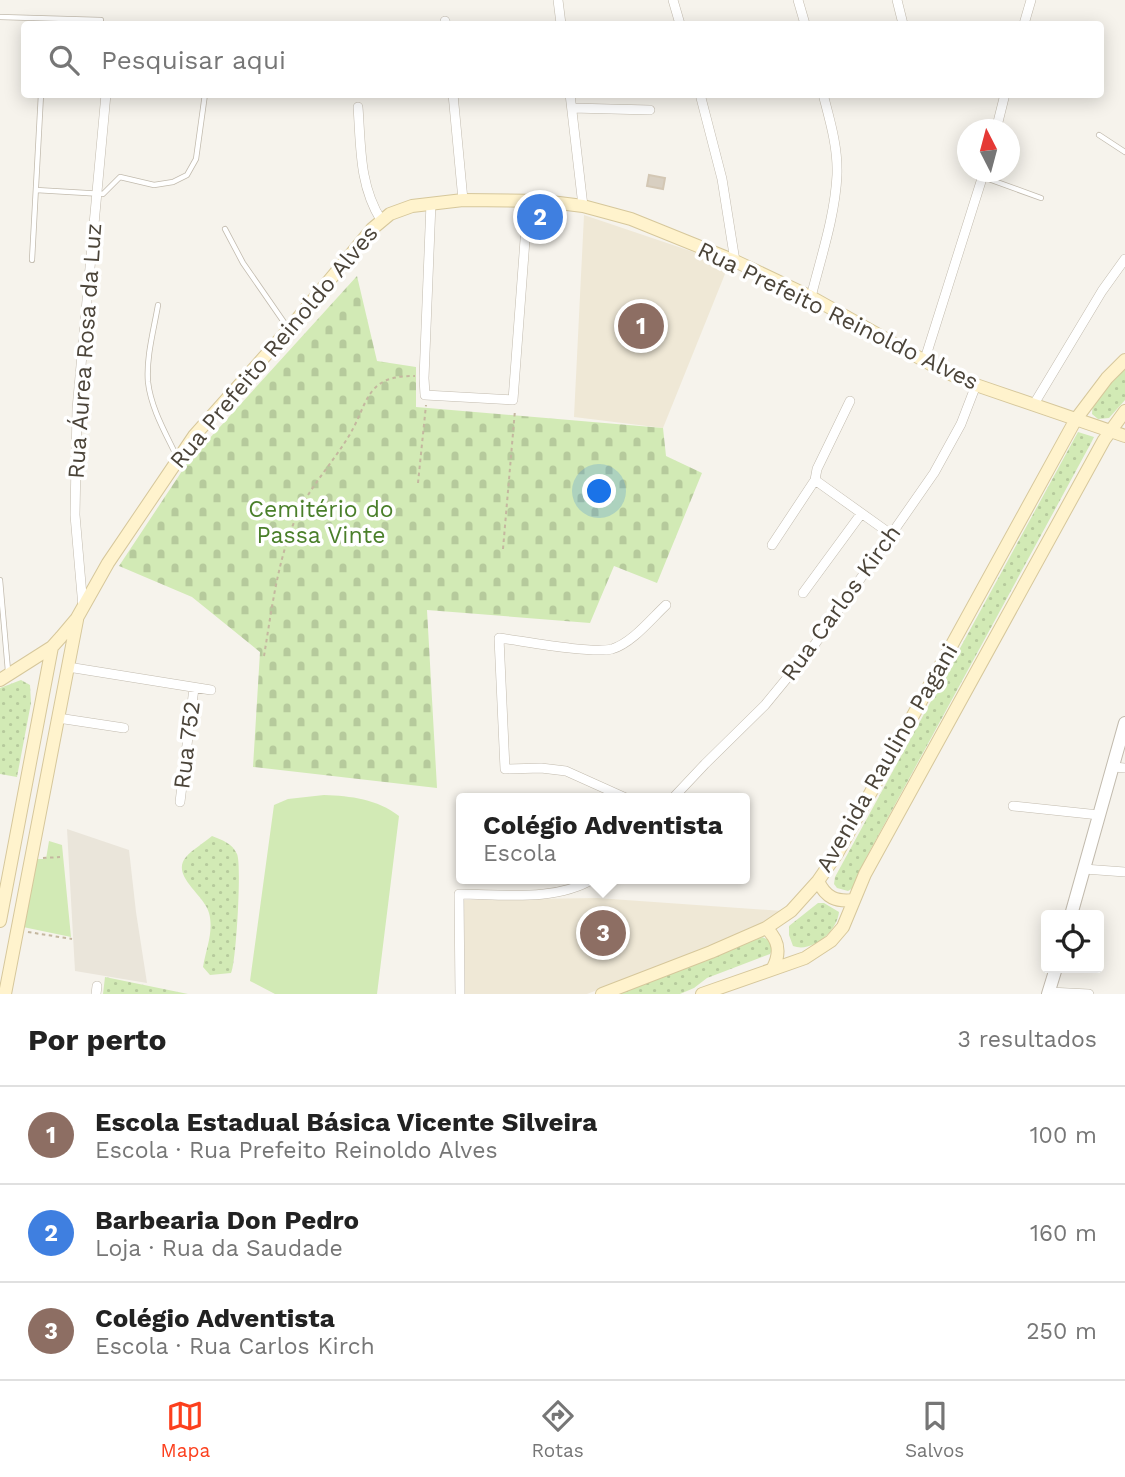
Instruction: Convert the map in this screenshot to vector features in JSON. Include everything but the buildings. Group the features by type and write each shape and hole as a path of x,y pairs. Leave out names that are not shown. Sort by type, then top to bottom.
{"main road":[{"name":"Rua Prefeito Reinoldo Alves","path":"52,647 80,612 108,563 194,436 381,220 401,209 431,203 528,200 583,206 631,219 735,261 811,297 924,362 976,385 1125,436"},
{"name":"Avenida Raulino Pagani","path":"602,994 712,952 766,928 791,911 818,881 838,852 1076,419 1107,378 1125,360"},
{"name":"Avenida Raulino Pagani","path":"702,994 805,958 831,941 843,927 865,874 1110,431 1125,411"},
{"path":"4,990 80,612"},
{"path":"52,647 67,673"},
{"path":"4,678 52,647"},
{"path":"0,921 52,647"},
{"path":"818,881 823,891 831,898 854,900"},
{"path":"766,928 774,936 778,946 778,958 773,968"}],"street":[{"path":"558,0 561,21"},
{"path":"673,0 679,21"},
{"path":"798,0 804,21"},
{"path":"897,0 902,21"},
{"path":"1025,21 1031,0"},
{"name":"Rua Áurea Rosa da Luz","path":"80,612 75,515 76,422 106,98"},
{"path":"453,98 463,200"},
{"path":"571,98 583,206"},
{"path":"701,98 722,179 735,261"},
{"path":"811,297 830,219 837,173 833,135 824,98"},
{"path":"999,119 1004,98"},
{"path":"358,107 364,182 371,203 381,220"},
{"path":"572,108 650,110"},
{"path":"924,362 980,182"},
{"path":"431,203 425,395 513,400 528,200"},
{"path":"1034,404 1102,291 1125,259"},
{"name":"Rua Carlos Kirch","path":"678,793 794,672 892,535 946,452 961,424 976,385"},
{"path":"772,545 815,480 817,469 850,401"},
{"path":"815,480 892,535"},
{"path":"803,593 861,514"},
{"path":"615,793 566,771 541,768 505,769 499,638 592,650 612,649 628,640 666,605"},
{"path":"67,673 211,690"},
{"name":"Rua 752","path":"180,802 194,688"},
{"path":"58,718 124,728"},
{"path":"1072,910 1099,815 1119,767 1125,723"},
{"path":"1013,806 1099,815"},
{"path":"1084,869 1125,872"},
{"path":"460,994 459,894 547,894 583,884"},
{"path":"1055,973 1049,993 1089,994"}],"lane":[{"path":"0,17 45,21 101,20"},
{"path":"32,260 41,98"},
{"path":"36,190 98,194 107,192 120,177 154,184 173,182 187,175 196,159 204,98"},
{"path":"1099,135 1125,152"},
{"path":"1002,182 1041,198"},
{"path":"225,229 243,262 289,329"},
{"path":"158,304 148,383 154,407 178,459"},
{"path":"0,580 4,678"}],"path":[{"path":"264,656 274,597 289,536 300,509 349,436 372,390 386,380 401,376 414,375 424,378"},
{"path":"418,483 426,412 425,395"},
{"path":"503,549 516,413 513,400"},
{"path":"31,856 60,857"},
{"path":"17,930 72,939"}],"shaded area":[{"path":"584,215 729,264 663,428 574,417"},
{"path":"67,829 129,850 147,983 75,971"},
{"path":"597,898 783,911 773,919 710,947 587,994 465,994 464,900"}],"green space":[{"name":"Cemitério do Passa Vinte","path":"357,276 377,361 416,367 416,407 663,428 666,456 702,473 657,583 614,566 590,623 427,610 437,788 253,767 260,652 192,597 119,566 188,462"},
{"path":"1125,367 1125,400 1109,418 1098,419 1092,414 1093,402"},
{"path":"1078,432 1094,437 866,858 853,888 848,891 837,888 834,884 835,877"},
{"path":"21,680 30,685 31,703 17,777 0,774 0,688"},
{"path":"324,795 363,800 391,810 399,816 377,994 275,994 250,981 274,805 288,799"},
{"path":"212,836 230,845 237,854 239,894 231,973 210,975 203,967 210,933 209,913 185,878 182,864 189,854"},
{"path":"49,841 62,845 71,937 23,927 36,859 46,859"},
{"path":"818,903 824,903 839,912 834,927 815,944 793,946 789,926"},
{"path":"762,937 769,940 773,948 770,954 707,978 680,994 616,994"},
{"path":"105,977 188,994 103,994"}],"place":[{"name":"Barbearia Don Pedro","path":"540,217"},
{"name":"Escola Estadual Básica Vicente Silveira","path":"641,326"},
{"name":"Colégio Adventista","path":"603,933"}]}
